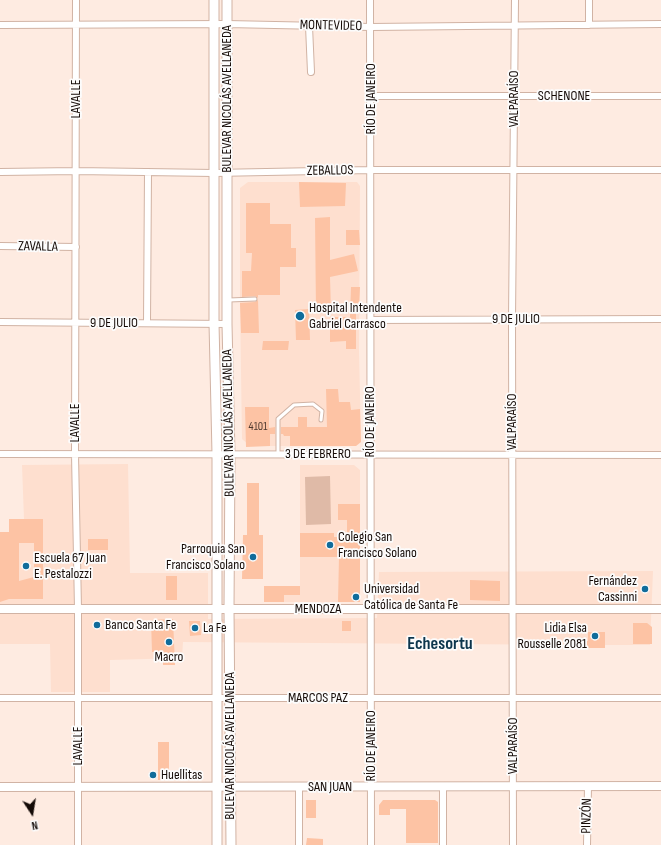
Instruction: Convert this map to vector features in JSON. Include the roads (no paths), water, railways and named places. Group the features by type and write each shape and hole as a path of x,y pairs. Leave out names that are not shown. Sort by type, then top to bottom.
{"main road":[{"name":"BULEVAR NICOLÁS AVELLANEDA","path":"214,0 214,323 217,454 216,845"},
{"name":"BULEVAR NICOLÁS AVELLANEDA","path":"227,0 227,324 230,454 229,609 231,845"},
{"name":"MENDOZA","path":"0,609 661,610"},
{"name":"SAN JUAN","path":"0,787 661,786"}],"street":[{"name":"LAVALLE","path":"76,0 75,454 78,609 78,845"},
{"name":"RÍO DE JANEIRO","path":"370,0 371,845"},
{"name":"VALPARAÍSO","path":"513,845 512,319 515,0"},
{"path":"589,0 589,25"},
{"name":"MONTEVIDEO","path":"0,25 227,24 371,27 661,24"},
{"path":"309,26 311,72"},
{"name":"SCHENONE","path":"371,96 661,96"},
{"name":"ZEBALLOS","path":"0,172 76,171 227,173 371,170 661,170"},
{"path":"147,323 148,172"},
{"name":"ZAVALLA","path":"0,246 76,247"},
{"name":"9 DE JULIO","path":"371,320 661,319"},
{"name":"9 DE JULIO","path":"0,322 227,324"},
{"name":"3 DE FEBRERO","path":"0,454 661,455"},
{"name":"MARCOS PAZ","path":"0,698 661,698"},
{"path":"443,786 443,845"},
{"name":"PINZÓN","path":"587,845 588,786"},
{"path":"299,787 300,845"}],"lane":[{"path":"227,300 255,299"},
{"path":"278,454 278,419 294,405 313,404 322,411 321,420"}],"place":[{"name":"Hospital Intendente Gabriel Carrasco","path":"300,316"},
{"name":"Colegio San Francisco Solano","path":"330,545"},
{"name":"Parroquia San Francisco Solano","path":"253,557"},
{"name":"Escuela 67 Juan E. Pestalozzi","path":"26,566"},
{"name":"Fernández Cassinni","path":"645,589"},
{"name":"Universidad Católica de Santa Fe","path":"356,597"},
{"name":"Banco Santa Fe","path":"97,625"},
{"name":"La Fe","path":"195,628"},
{"name":"Lidia Elsa Rousselle 2081","path":"595,636"},
{"name":"Macro","path":"169,642"},
{"name":"Huellitas","path":"153,775"}],"district":[{"name":"Echesortu","path":"440,644"}]}
